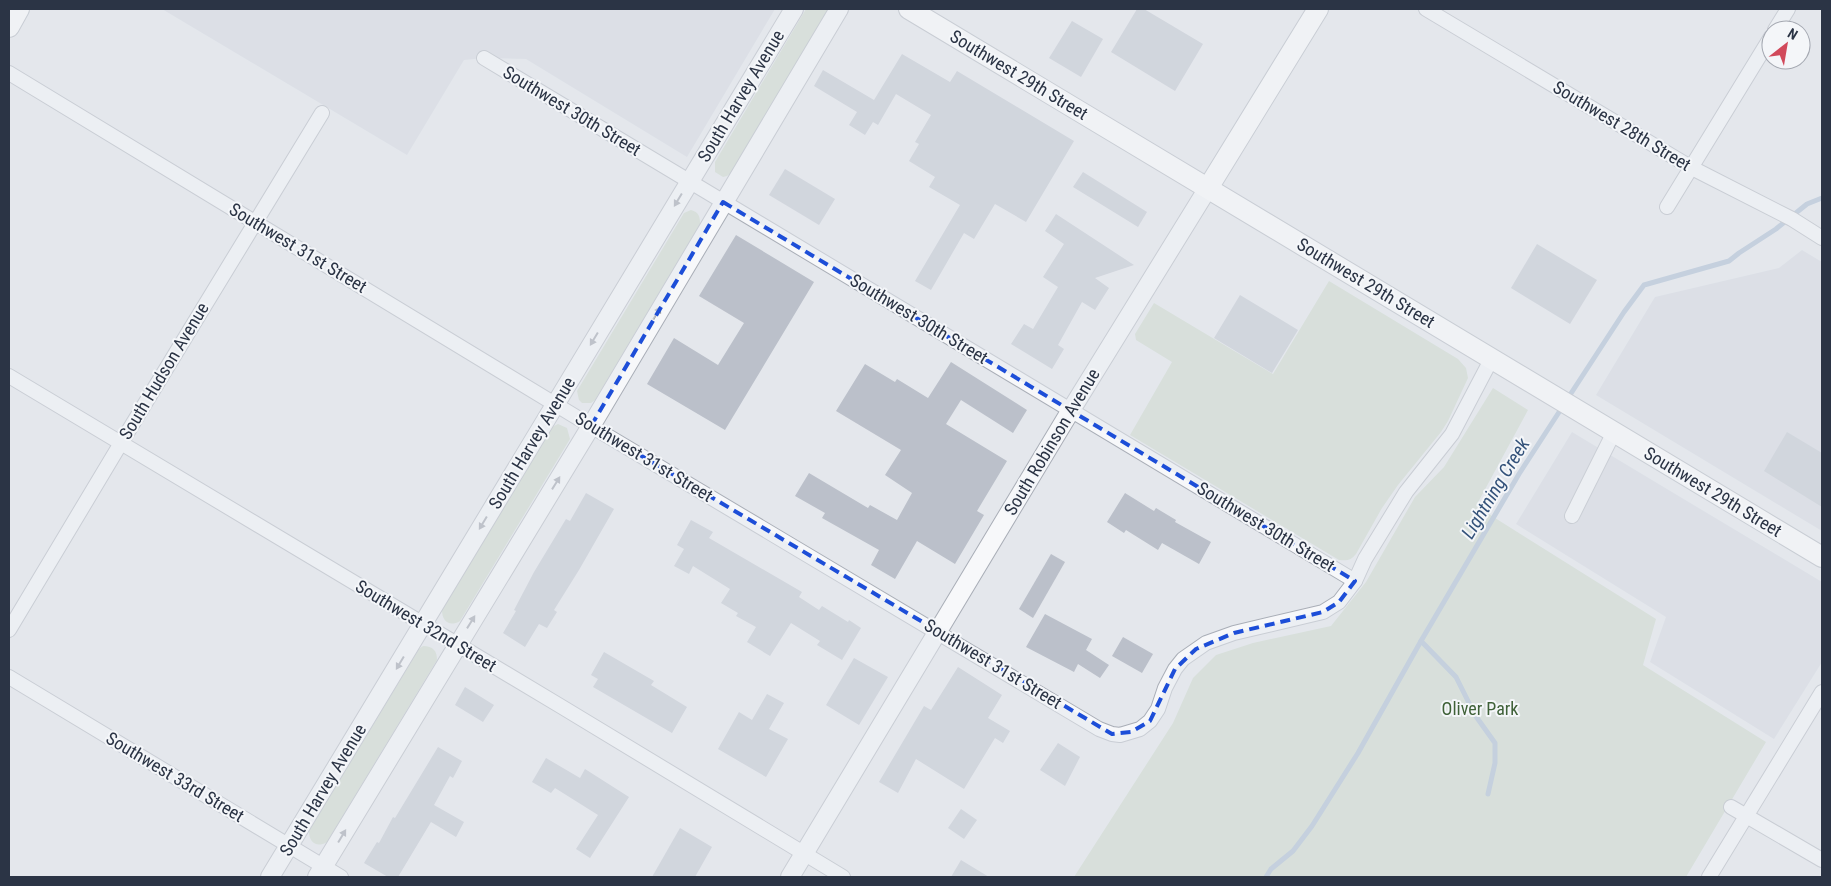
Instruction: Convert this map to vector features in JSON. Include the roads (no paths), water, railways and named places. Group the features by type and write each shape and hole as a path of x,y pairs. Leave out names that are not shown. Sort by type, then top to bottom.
{"main road":[{"path":"9,27 20,9"},
{"name":"Southwest 29th Street","path":"909,9 1822,558"},
{"name":"South Robinson Avenue","path":"1208,188 1318,9"}],"street":[{"name":"South Harvey Avenue","path":"270,877 794,9"},
{"path":"320,872 591,426 839,9"},
{"name":"Southwest 28th Street","path":"1426,9 1692,168 1792,219 1822,238"},
{"path":"1782,20 1788,9"},
{"path":"1667,207 1761,54"},
{"name":"Southwest 30th Street","path":"484,58 1354,580"},
{"name":"Southwest 31st Street","path":"9,73 591,426 1099,729 1112,734 1140,729 1150,721 1158,709 1165,688 1175,669 1183,659 1196,649 1212,640 1234,632 1323,612 1339,602 1354,580"},
{"name":"South Hudson Avenue","path":"9,630 322,113"},
{"name":"South Robinson Avenue","path":"790,877 1071,410 1208,188"},
{"path":"1354,580 1406,492 1452,434 1492,358"},
{"name":"Southwest 32nd Street","path":"9,376 843,877"},
{"path":"1572,516 1614,432"},
{"name":"Southwest 33rd Street","path":"9,677 289,846 320,872 341,877"},
{"path":"1709,877 1822,692"},
{"path":"1731,807 1822,860"}],"waterway":[{"name":"Lightning Creek","path":"1568,398 1624,312 1644,285 1729,261 1776,229 1807,204 1822,198"},
{"name":"Lightning Creek","path":"1266,877 1271,869 1293,851 1312,826 1358,753 1519,474 1563,406"},
{"path":"1421,641 1456,677 1475,715 1495,743 1495,763 1488,794"}],"park label":[{"name":"Oliver Park","path":"1480,709"}]}
